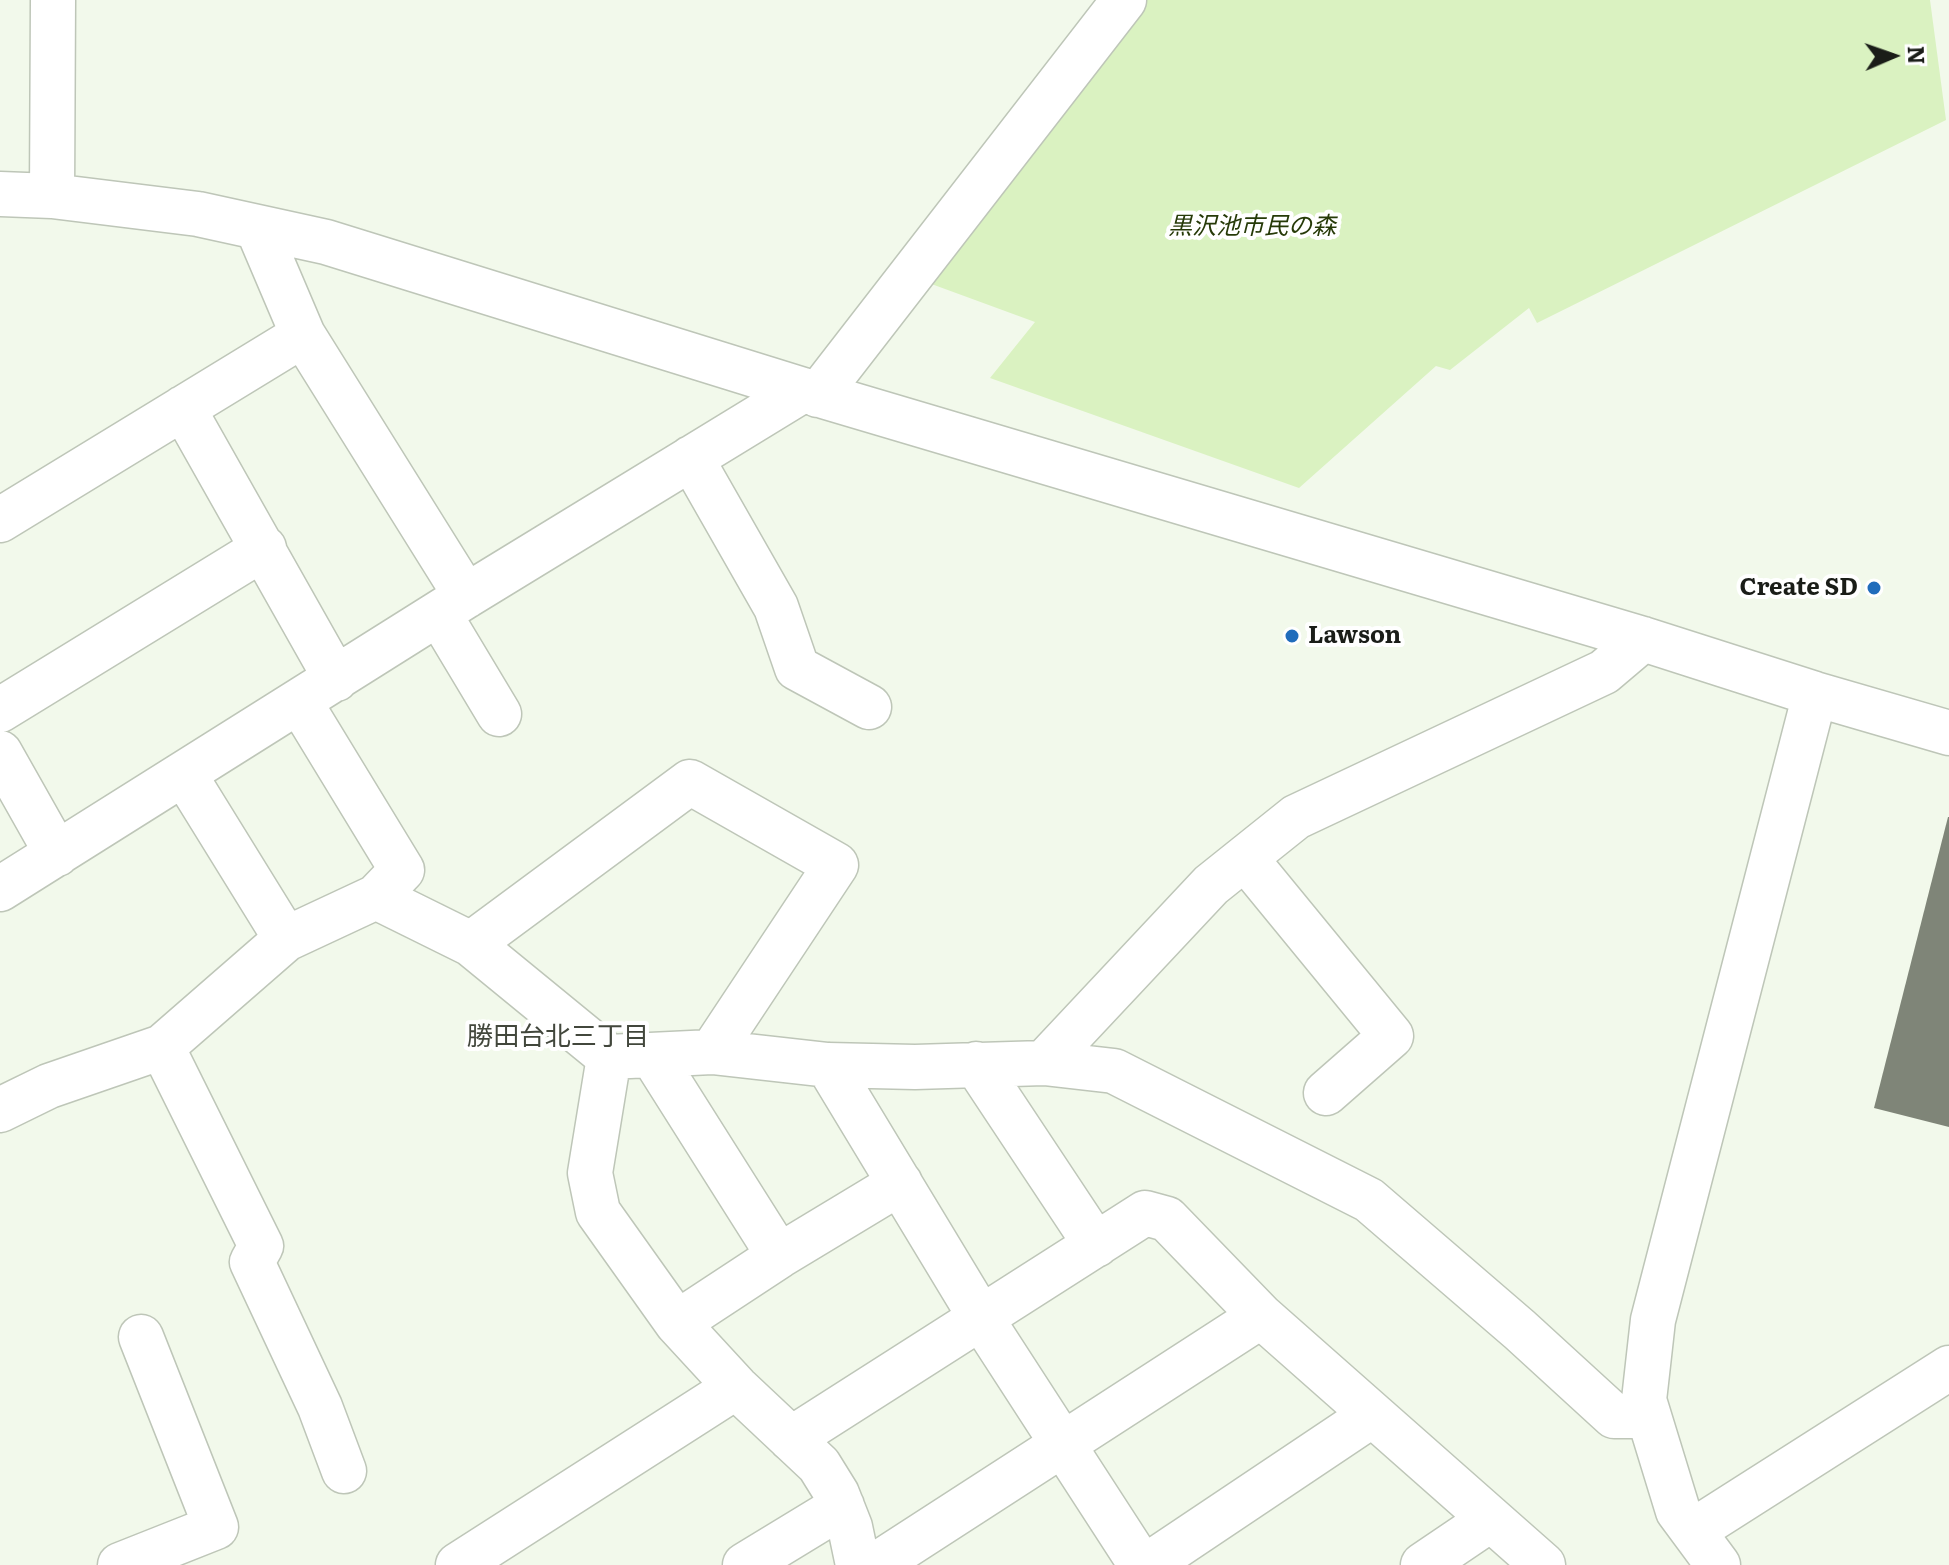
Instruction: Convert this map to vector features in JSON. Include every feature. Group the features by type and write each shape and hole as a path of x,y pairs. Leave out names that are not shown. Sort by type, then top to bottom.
{"street":[{"path":"52,196 53,0"},
{"path":"0,889 691,458 810,392 1124,0"},
{"path":"0,194 52,196 198,214 326,242 810,392 1949,733"},
{"path":"257,227 303,335 453,605 499,714"},
{"path":"0,520 303,335"},
{"path":"0,1110 49,1086 162,1047 286,939 376,897 402,870 317,690 264,548 183,408"},
{"path":"691,458 776,607 797,668 869,707"},
{"path":"0,710 264,548"},
{"path":"1044,1063 1211,885 1296,817 1604,672 1643,639"},
{"path":"1815,694 1653,1320 1644,1400 1678,1511 1706,1548 1949,1368"},
{"path":"0,753 57,854"},
{"path":"184,774 286,939"},
{"path":"471,944 690,782 836,865 712,1052"},
{"path":"1245,858 1391,1036 1326,1093"},
{"path":"376,897 471,944 630,1056 779,1256"},
{"path":"162,1047 261,1246 252,1262 320,1407 344,1471"},
{"path":"630,1056 712,1052 828,1065 1044,1063 1114,1071 1369,1200 1614,1416 1649,1416"},
{"path":"630,1056 590,1173 598,1212 677,1323 736,1387 819,1465 842,1506 858,1565"},
{"path":"976,1064 1096,1245"},
{"path":"828,1065 981,1318 1141,1565"},
{"path":"677,1323 779,1256 900,1183"},
{"path":"791,1439 1145,1213 1167,1219 1261,1316 1543,1565"},
{"path":"876,1565 1261,1316"},
{"path":"120,1565 216,1527 141,1337"},
{"path":"458,1565 736,1387"},
{"path":"1148,1565 1372,1415"},
{"path":"745,1565 842,1506"},
{"path":"1423,1565 1491,1519"}],"green space":[{"name":"黒沢池市民の森","path":"1140,0 1930,0 1946,120 1537,323 1529,308 1450,370 1436,366 1299,488 990,378 1035,322 926,282"}],"building":[{"path":"1949,817 1949,1127 1874,1108"}],"place":[{"name":"Create SD","path":"1874,588"},
{"name":"Lawson","path":"1292,636"}],"district":[{"name":"勝田台北三丁目","path":"558,1037"}]}
